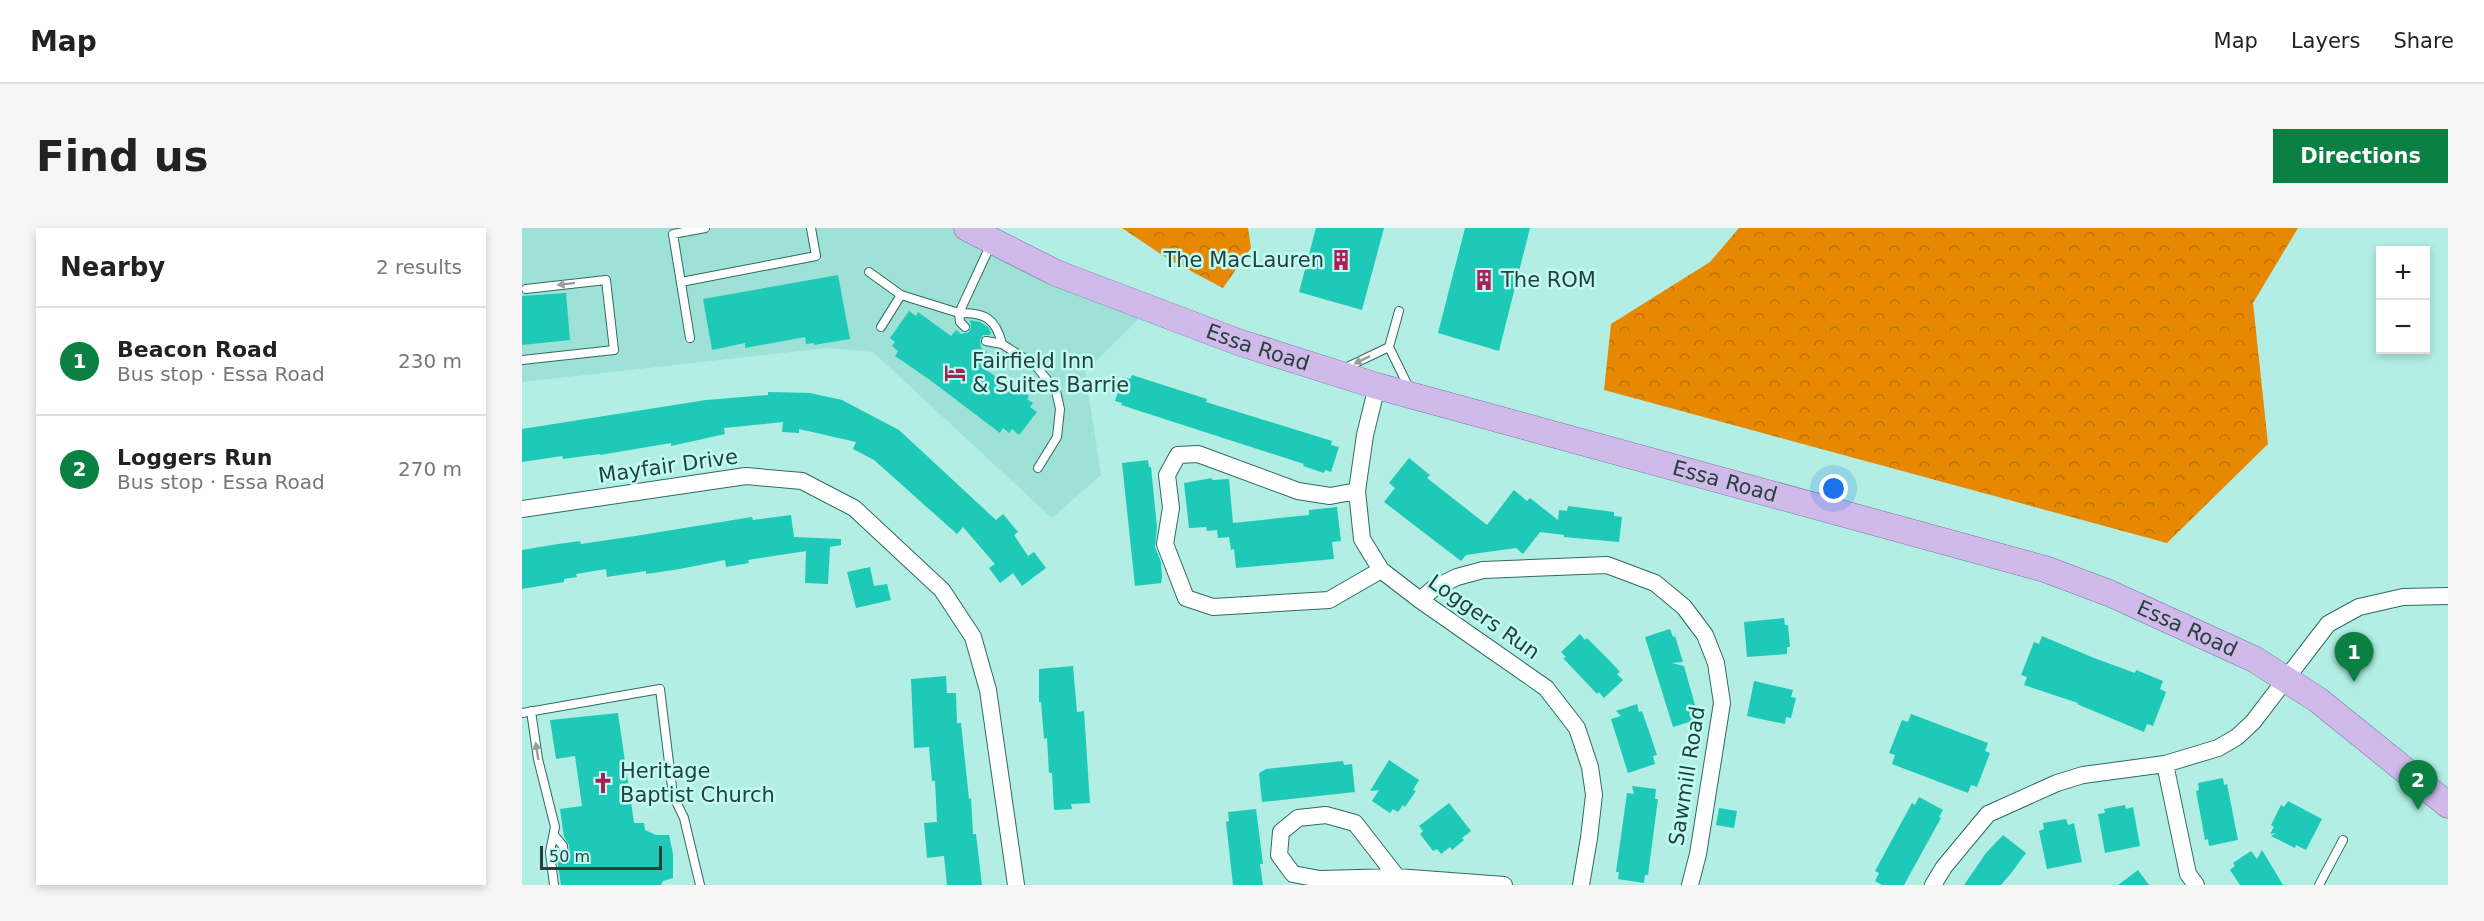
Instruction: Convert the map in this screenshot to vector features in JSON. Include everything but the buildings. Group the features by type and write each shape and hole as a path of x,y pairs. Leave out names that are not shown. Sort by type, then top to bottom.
{"main road":[{"name":"Essa Road","path":"967,228 1056,273 1238,342 1377,386 2046,569 2120,598 2254,659 2318,700 2448,805"}],"street":[{"name":"Loggers Run","path":"1377,386 1365,435 1357,491 1362,539 1381,570 1546,688 1577,728 1590,767 1594,795 1581,885"},
{"path":"1357,491 1330,496 1298,491 1198,453 1178,455 1167,475 1172,508 1165,544 1186,598 1214,608 1329,600 1381,570"},
{"name":"Mayfair Drive","path":"522,509 746,476 802,481 854,508 942,590 973,637 988,690 1016,885"},
{"name":"Sawmill Road","path":"1420,600 1434,588 1457,577 1483,570 1607,565 1655,583 1684,607 1705,635 1716,663 1722,703 1698,854 1690,885"},
{"path":"1933,885 1944,867 1988,814 2057,783 2083,775 2165,764 2218,748 2237,737 2253,722 2328,624 2359,607 2403,597 2448,596"},
{"path":"2165,764 2188,874 2196,885"},
{"path":"1397,878 1354,823 1326,815 1298,818 1281,832 1280,855 1293,874 1320,879 1397,878 1504,885"}],"lane":[{"path":"690,338 674,234 705,228"},
{"path":"681,282 816,256 811,228"},
{"path":"965,327 960,322 959,313 993,241"},
{"path":"869,272 901,295 959,313 982,315 998,327 1002,345"},
{"path":"522,360 614,350 606,280 526,289"},
{"path":"881,327 901,295"},
{"path":"1399,311 1389,347 1412,395"},
{"path":"986,341 1002,345 1036,366 1056,391 1060,409 1057,437 1038,468"},
{"path":"1336,373 1389,347"},
{"path":"554,885 550,852 555,826 526,712 660,689 673,795 684,818 700,885"},
{"path":"554,835 563,846 564,857"},
{"path":"2319,885 2343,840"}],"shaded area":[{"path":"522,228 967,228 1150,308 1085,372 1101,475 1052,518 873,352 827,348 522,382"}],"green space":[{"path":"1122,228 1248,228 1251,248 1223,288 1168,259"},
{"path":"1739,228 2298,228 2253,303 2268,444 2167,543 1604,390 1611,324 1710,262"}],"place":[{"name":"The MacLauren","path":"1341,260"},
{"name":"The ROM","path":"1484,280"},
{"name":"Fairfield Inn & Suites Barrie","path":"955,373"},
{"name":"Beacon Road","path":"2354,682"},
{"name":"Heritage Baptist Church","path":"603,783"},
{"name":"Loggers Run","path":"2418,810"}]}
